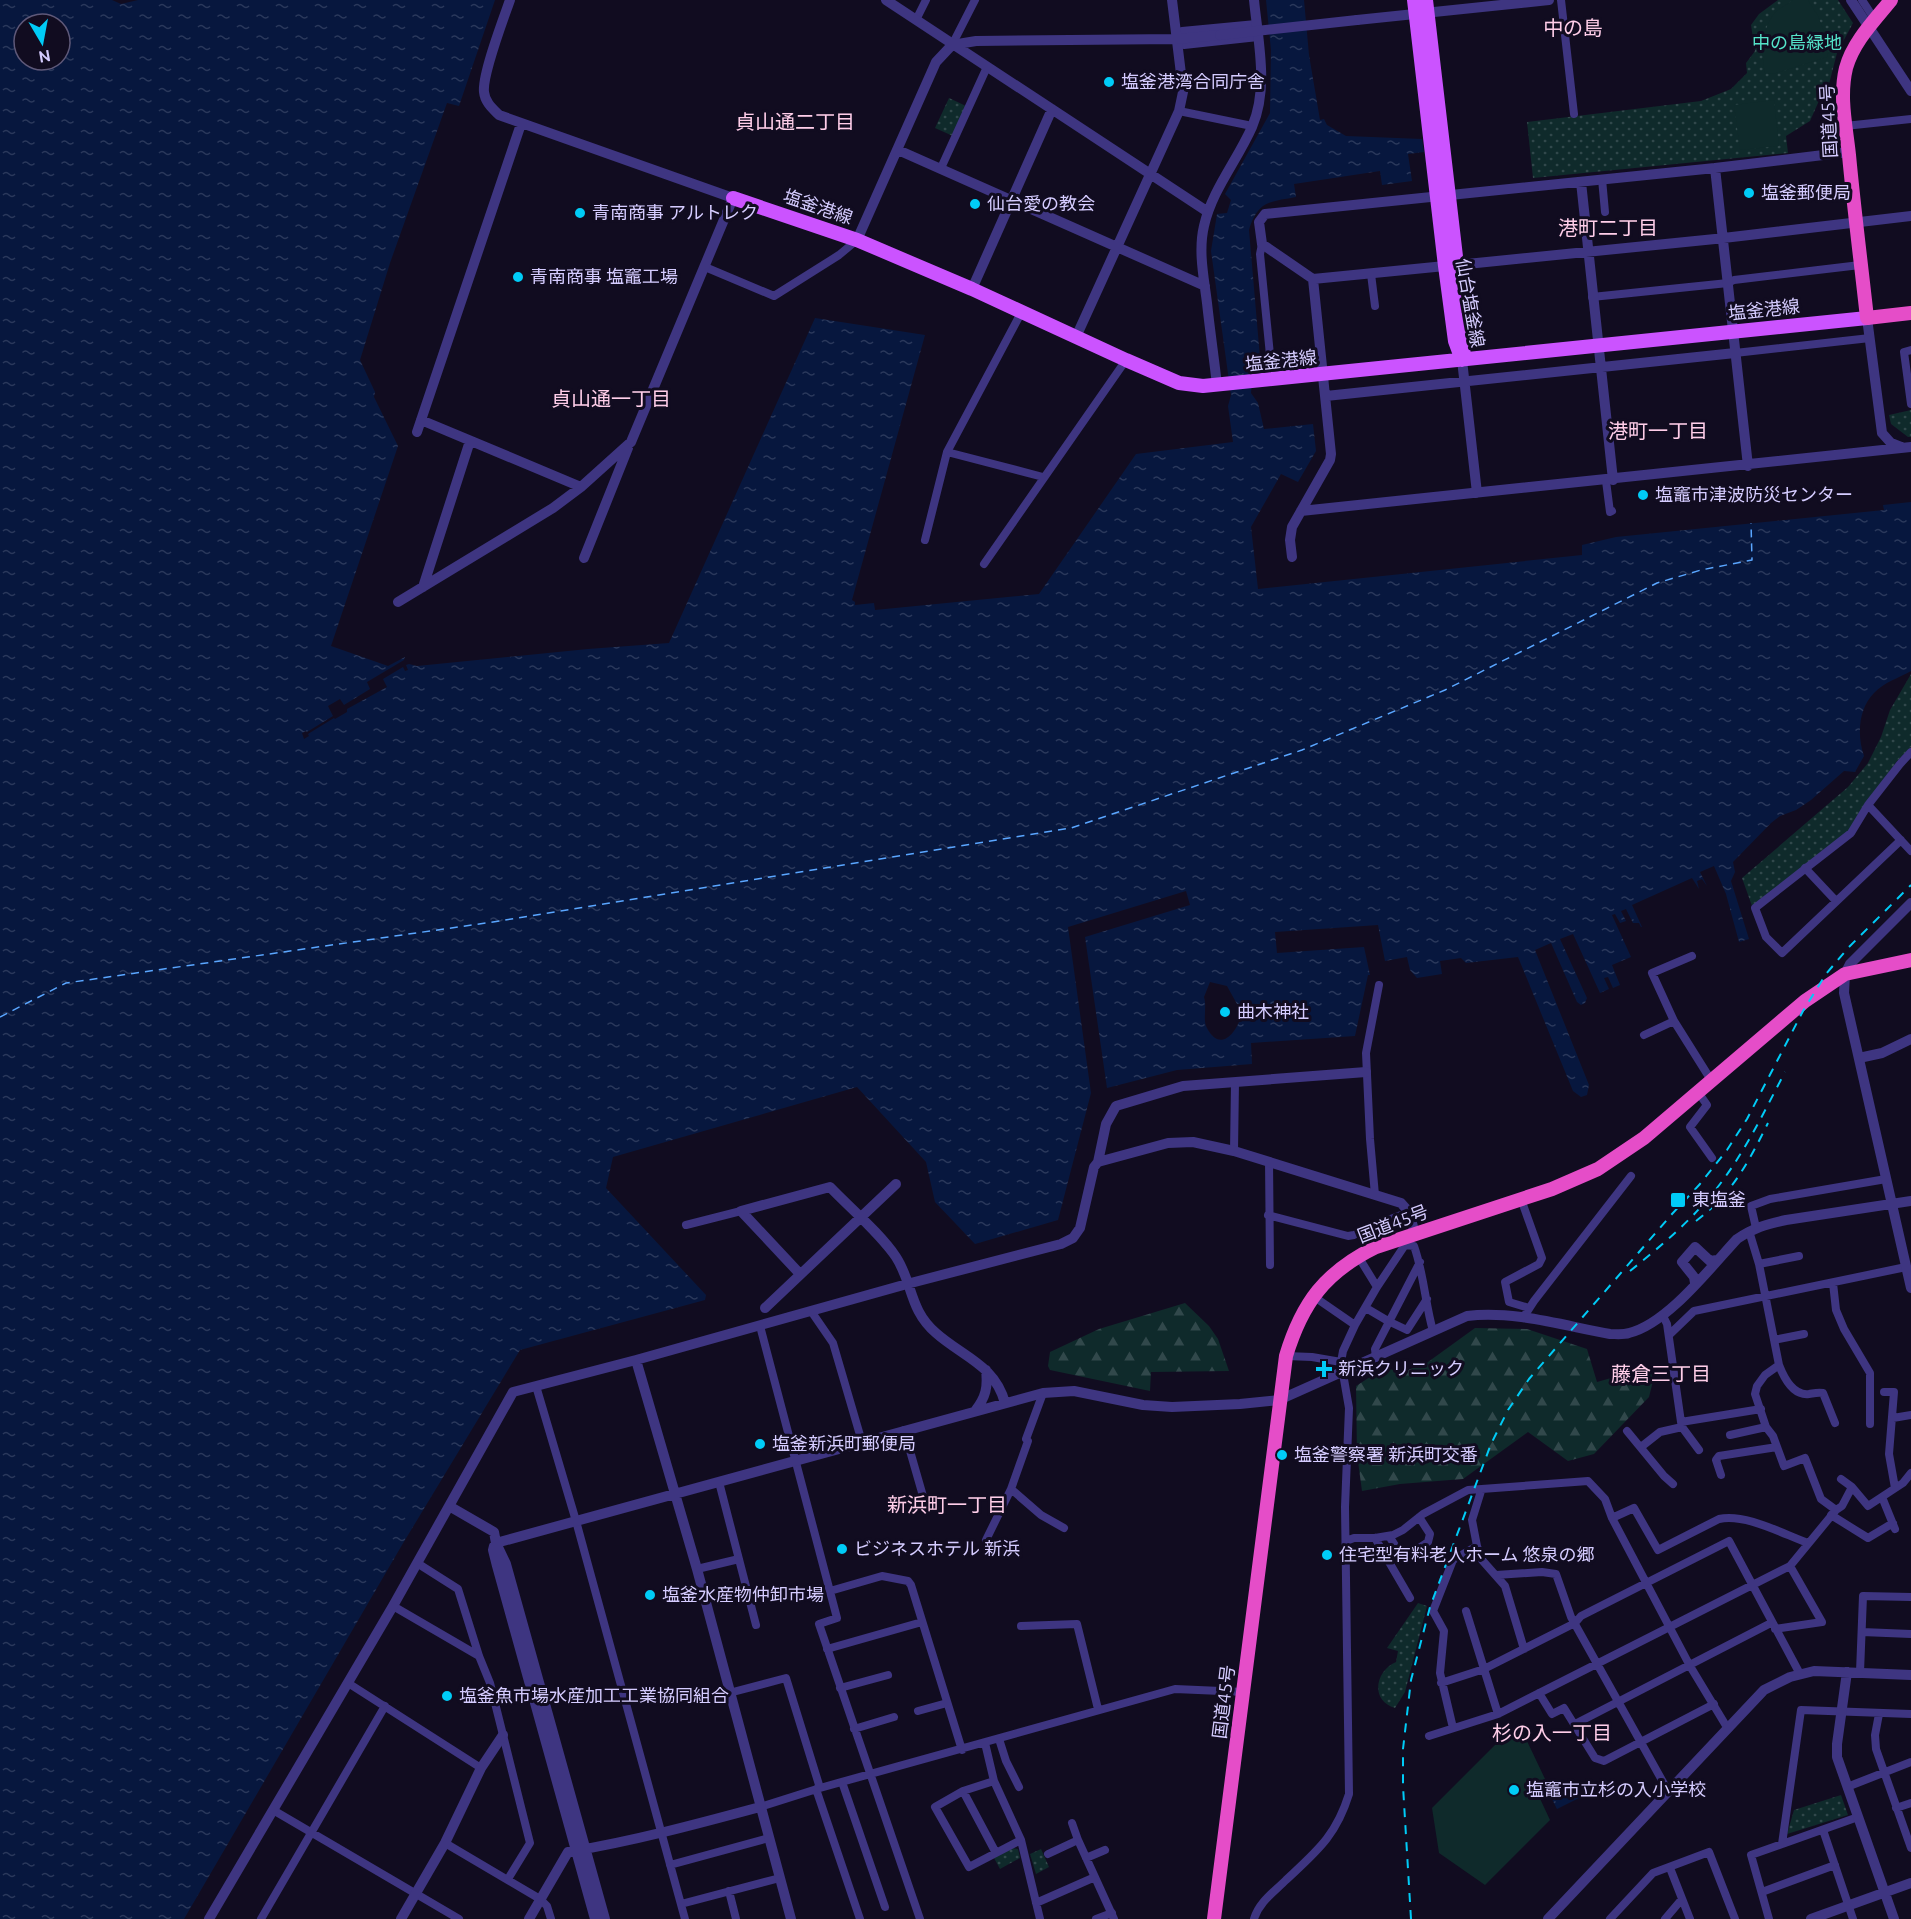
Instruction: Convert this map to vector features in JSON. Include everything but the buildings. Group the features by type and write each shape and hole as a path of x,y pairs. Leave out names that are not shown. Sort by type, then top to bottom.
{"highway":[{"name":"国道45号","path":"1867,318 1843,98 1846,67 1852,53 1891,0"},
{"path":"1867,318 1911,313"},
{"name":"国道45号","path":"1214,1919 1279,1400 1286,1356 1293,1331 1313,1296 1326,1282 1358,1256 1556,1187 1598,1169 1644,1138 1805,1001 1845,974 1911,960"}],"main road":[{"name":"仙台塩釜線","path":"1421,6 1451,266 1455,340 1462,360"},
{"name":"塩釜港線","path":"733,198 857,240 972,289 1126,360 1179,382 1203,386 1257,381 1321,368 1462,360 1867,318"}],"street":[{"path":"510,0 484,81 484,90 490,107 499,115 733,198 584,558"},
{"path":"886,0 1208,212"},
{"path":"916,20 926,0"},
{"path":"705,267 774,296 839,255 857,240 936,62 952,45 975,0"},
{"path":"1076,337 1179,111 1182,92 1172,0"},
{"path":"1222,385 1205,286 1202,238 1213,199 1252,126 1261,89 1254,0"},
{"path":"952,45 976,41 1177,39 1357,20 1421,6 1549,0"},
{"path":"1561,0 1574,114"},
{"path":"1851,0 1872,23"},
{"path":"1862,0 1872,23 1911,91"},
{"path":"1177,39 1182,31 1256,24"},
{"path":"1177,39 1184,45 1257,37"},
{"path":"941,168 987,67"},
{"path":"972,289 1052,109"},
{"path":"1179,111 1252,126"},
{"path":"1845,126 1911,118"},
{"path":"417,432 521,124"},
{"path":"898,150 1205,286"},
{"path":"1321,368 1271,365 1260,254 1262,244 1259,222 1265,214 1602,180 1848,152"},
{"path":"1714,168 1748,466"},
{"path":"1602,180 1605,212"},
{"path":"1581,182 1601,367 1610,480 1610,512 1612,511"},
{"path":"1262,244 1313,279 1723,238 1911,216"},
{"path":"1592,297 1728,284 1734,280 1860,265"},
{"path":"1371,274 1375,306"},
{"path":"1292,557 1290,540 1292,527 1330,460 1331,454 1313,279"},
{"path":"925,540 947,452 1021,313"},
{"path":"1867,318 1882,433 1875,451"},
{"path":"1326,396 1870,338"},
{"path":"1911,350 1904,352 1911,404"},
{"path":"984,564 1126,360"},
{"path":"1462,360 1477,493"},
{"path":"421,420 581,487"},
{"path":"1882,433 1891,443 1909,448"},
{"path":"423,587 470,441"},
{"path":"398,602 553,508 581,487 631,442"},
{"path":"1301,511 1909,448"},
{"path":"947,452 1043,477"},
{"path":"1901,840 1782,953 1766,938 1755,908 1851,833 1868,805 1911,752"},
{"path":"1868,805 1911,850"},
{"path":"1805,868 1836,901"},
{"path":"1911,903 1850,964 1845,974 1844,993 1911,1287"},
{"path":"1692,956 1652,973 1674,1021 1711,1080"},
{"path":"1375,1195 1366,1053 1379,985"},
{"path":"1644,1035 1674,1021"},
{"path":"1859,1058 1882,1053 1911,1039"},
{"path":"209,1919 393,1606 513,1392 1067,1242 1080,1228 1092,1172 1098,1162 1106,1124 1116,1106 1183,1086 1366,1072"},
{"path":"1234,1151 1235,1082"},
{"path":"1698,1092 1707,1105 1690,1127 1712,1158"},
{"path":"1098,1162 1168,1143 1193,1142 1269,1161 1401,1203 1409,1212 1407,1239 1355,1325 1343,1351 1342,1367 1349,1408 1346,1541 1349,1794 1338,1825 1328,1839 1263,1902 1254,1919"},
{"path":"1269,1161 1270,1265"},
{"path":"1526,1313 1631,1176"},
{"path":"1835,1424 1823,1393 1820,1391 1807,1395 1793,1388 1787,1382 1779,1365 1764,1298 1751,1206 1770,1199 1886,1179"},
{"path":"765,1308 896,1184"},
{"path":"686,1225 830,1187 896,1257 919,1314 942,1338 986,1370 998,1383 1005,1403"},
{"path":"1521,1199 1542,1258 1539,1264 1505,1282 1509,1302 1526,1313"},
{"path":"496,1543 1043,1393 1074,1391 1143,1405 1172,1407 1279,1400 1342,1367 1376,1358 1467,1316 1487,1313 1526,1313 1611,1334 1628,1334 1646,1327 1663,1316 1737,1239 1753,1229 1786,1220 1911,1201"},
{"path":"741,1211 800,1274"},
{"path":"1268,1215 1354,1236 1409,1212"},
{"path":"1407,1239 1414,1246 1420,1262 1433,1331"},
{"path":"1695,1283 1694,1277 1682,1262 1695,1247 1710,1261 1717,1260"},
{"path":"1358,1256 1377,1287"},
{"path":"1759,1264 1799,1256"},
{"path":"1376,1358 1375,1349 1420,1262"},
{"path":"1669,1335 1694,1311 1906,1267"},
{"path":"1833,1283 1836,1310 1871,1377 1870,1424"},
{"path":"1313,1296 1355,1325"},
{"path":"1366,1308 1388,1322 1407,1330 1427,1299"},
{"path":"811,1311 832,1343 862,1442"},
{"path":"1663,1316 1669,1335 1681,1424 1699,1450"},
{"path":"760,1326 837,1618 819,1624 920,1919"},
{"path":"1774,1340 1804,1334"},
{"path":"1286,1356 1312,1357 1342,1367"},
{"path":"636,1360 697,1569 791,1919"},
{"path":"1779,1365 1765,1375 1757,1386 1756,1401 1784,1466 1805,1458 1821,1499 1834,1513 1868,1538 1894,1526 1882,1497"},
{"path":"975,1411 987,1392 986,1370"},
{"path":"536,1386 576,1521 685,1919"},
{"path":"1884,1392 1894,1392 1889,1454 1895,1488"},
{"path":"986,1540 1011,1489 1043,1393"},
{"path":"1641,1447 1660,1432 1681,1424 1761,1409"},
{"path":"1893,1418 1911,1415"},
{"path":"1730,1435 1766,1427"},
{"path":"904,1430 925,1503"},
{"path":"1626,1431 1673,1484"},
{"path":"1722,1475 1716,1460 1719,1456 1777,1447"},
{"path":"1841,1479 1852,1487 1868,1506 1903,1483 1911,1473"},
{"path":"1346,1541 1354,1538 1389,1536 1403,1530 1419,1517 1468,1490 1481,1491 1588,1481 1605,1499 1612,1518 1690,1666 1729,1728"},
{"path":"718,1482 756,1625"},
{"path":"1428,1736 1498,1714 1790,1566 1842,1506 1852,1487"},
{"path":"1011,1489 1041,1515 1064,1528"},
{"path":"1481,1491 1472,1520 1477,1546 1482,1560 1505,1586 1524,1649"},
{"path":"449,1506 494,1532 496,1543 493,1550 581,1850 605,1919"},
{"path":"1612,1518 1634,1508 1658,1550 1727,1517 1741,1518 1808,1543"},
{"path":"1389,1536 1401,1555 1405,1557 1428,1542 1430,1534 1419,1517"},
{"path":"1375,1538 1410,1598"},
{"path":"1441,1683 1484,1669 1575,1623 1581,1616 1729,1541 1800,1674"},
{"path":"1453,1728 1440,1673 1444,1630 1433,1611 1453,1560 1477,1546"},
{"path":"697,1569 739,1559"},
{"path":"417,1563 458,1589 490,1683 530,1843 508,1879"},
{"path":"1575,1724 1773,1626 1822,1622 1790,1566"},
{"path":"1496,1575 1556,1574 1571,1617 1668,1791"},
{"path":"830,1591 882,1576 908,1581 962,1750"},
{"path":"1860,1672 1863,1596 1911,1597"},
{"path":"393,1606 479,1656"},
{"path":"1466,1611 1498,1714"},
{"path":"827,1649 922,1622"},
{"path":"1020,1626 1077,1624 1098,1709"},
{"path":"1862,1632 1911,1634"},
{"path":"1548,1919 1668,1791 1708,1752 1764,1690 1800,1674 1814,1671 1911,1675"},
{"path":"1847,1672 1837,1757 1894,1919"},
{"path":"840,1688 888,1675"},
{"path":"729,1693 786,1678 860,1919"},
{"path":"348,1683 481,1768"},
{"path":"529,1919 568,1852 662,1834 760,1807 818,1788 962,1750 1098,1709 1175,1689 1244,1692"},
{"path":"1539,1693 1552,1714 1564,1708 1595,1758 1604,1761 1714,1704"},
{"path":"918,1711 947,1703"},
{"path":"261,1919 385,1706"},
{"path":"1782,1844 1801,1710 1911,1714"},
{"path":"1879,1714 1875,1735 1876,1749 1910,1843"},
{"path":"854,1729 894,1717"},
{"path":"401,1919 445,1843 481,1768 503,1735"},
{"path":"999,1739 1006,1761 1019,1787"},
{"path":"985,1743 994,1781 1021,1840 1040,1919"},
{"path":"1847,1787 1911,1762"},
{"path":"994,1781 963,1791 935,1807 969,1867 1021,1840"},
{"path":"842,1782 885,1907"},
{"path":"963,1791 996,1853"},
{"path":"1896,1808 1911,1803"},
{"path":"273,1810 459,1919"},
{"path":"1769,1919 1751,1855 1858,1817"},
{"path":"1072,1823 1113,1916 1096,1919"},
{"path":"1823,1830 1853,1919"},
{"path":"670,1865 769,1838"},
{"path":"1048,1854 1078,1840"},
{"path":"445,1843 540,1899 547,1906 551,1919"},
{"path":"581,1850 595,1919"},
{"path":"1086,1858 1105,1850"},
{"path":"1611,1919 1653,1873 1710,1852 1735,1919"},
{"path":"1761,1892 1835,1865"},
{"path":"1670,1868 1690,1919"},
{"path":"1036,1903 1095,1877"},
{"path":"681,1904 780,1878"},
{"path":"1811,1919 1911,1882"},
{"path":"729,1891 736,1919"},
{"path":"1665,1919 1682,1899"}],"green space":[{"name":"中の島緑地","path":"1778,0 1838,0 1853,23 1837,53 1829,84 1826,85 1810,121 1786,136 1788,153 1533,178 1527,122 1701,101 1731,89 1747,73 1746,63 1755,51 1751,25 1759,14"},
{"path":"1793,0 1808,0 1818,16 1830,47 1827,57 1773,74 1765,73 1763,51 1766,29 1775,13"},
{"path":"949,98 966,106 953,136 935,128"},
{"path":"1774,100 1779,146 1740,150 1734,105"},
{"path":"1911,410 1911,437 1908,437 1891,424 1889,415"},
{"path":"1911,674 1911,747 1897,761 1848,832 1752,906 1742,878 1848,787 1868,763 1881,737 1890,710"},
{"path":"1185,1303 1209,1326 1218,1339 1229,1371 1151,1372 1150,1391 1050,1370 1048,1366 1050,1352 1099,1329"},
{"path":"1475,1328 1527,1329 1587,1349 1597,1382 1657,1365 1649,1397 1594,1454 1568,1461 1528,1432 1463,1479 1400,1484 1362,1491 1357,1454 1356,1386 1384,1368 1403,1372 1428,1362"},
{"path":"1418,1603 1427,1606 1405,1692 1395,1708 1382,1699 1378,1686 1383,1672 1396,1662 1398,1651 1387,1648"},
{"path":"1505,1735 1527,1741 1546,1781 1536,1790 1550,1820 1485,1885 1439,1853 1432,1808"},
{"path":"1841,1795 1848,1815 1787,1834 1794,1810"},
{"path":"1012,1848 1018,1849 1020,1858 1000,1869 994,1858"},
{"path":"1041,1849 1049,1867 1036,1874 1030,1854"}],"water":[{"path":"0,0 112,0 121,4 138,0 495,0 459,106 447,103 390,263 360,360 375,392 374,397 398,446 331,646 388,666 405,657 404,660 367,682 370,689 344,705 340,699 328,706 333,716 302,733 304,739 309,736 308,734 347,712 347,709 387,687 383,679 403,667 405,671 408,670 406,665 409,664 417,666 669,643 815,318 925,335 852,600 855,605 874,603 875,610 1039,594 1136,454 1233,442 1228,406 1231,395 1211,251 1217,214 1227,213 1231,200 1225,194 1270,113 1271,50 1266,0 1304,0 1309,55 1320,120 1324,119 1327,125 1346,136 1422,139 1424,152 1408,154 1412,181 1382,185 1380,171 1294,184 1296,197 1266,204 1252,220 1249,230 1260,358 1253,367 1251,393 1258,403 1264,429 1313,424 1316,451 1298,482 1281,474 1251,527 1258,589 1582,555 1582,545 1616,537 1884,510 1883,505 1911,502 1911,671 1882,686 1869,699 1860,723 1860,740 1864,756 1855,772 1844,771 1811,800 1796,810 1780,816 1733,862 1735,872 1731,881 1749,939 1739,942 1726,894 1714,866 1700,872 1707,886 1702,879 1697,881 1699,889 1692,878 1632,905 1642,927 1639,923 1633,923 1626,909 1621,911 1626,921 1620,923 1615,914 1612,915 1631,957 1612,965 1620,985 1613,988 1608,977 1604,978 1609,989 1600,993 1573,934 1560,939 1587,998 1581,1005 1577,1002 1551,943 1535,950 1589,1085 1587,1095 1581,1097 1573,1091 1518,957 1466,963 1461,958 1440,961 1442,974 1417,978 1410,970 1407,957 1385,961 1378,925 1275,932 1277,953 1364,947 1370,975 1368,975 1355,1036 1251,1043 1252,1064 1177,1070 1107,1088 1085,937 1190,905 1186,891 1068,927 1091,1093 1058,1220 975,1244 935,1202 926,1162 857,1087 613,1157 606,1188 706,1295 705,1300 520,1350 402,1545 184,1919 0,1919","holes":["1210,982 1227,986 1242,1013 1232,1034 1222,1040 1216,1039 1206,1026 1204,997"]},
{"path":"1575,1783 1581,1797 1557,1809 1550,1795"}],"ferry route":[{"path":"0,1017 66,983 493,922 1071,828 1302,750 1445,690 1657,583 1701,570 1752,560 1751,523"}],"railway":[{"path":"1411,1919 1403,1786 1403,1749 1411,1680 1430,1607 1491,1444 1508,1410 1529,1379 1700,1184 1727,1150 1747,1119 1803,1011 1826,974 1848,948 1911,885"},
{"path":"1630,1271 1687,1222 1717,1188 1745,1146 1785,1072"},
{"path":"1696,1221 1720,1200 1738,1177 1768,1123"}],"place":[{"name":"塩釜港湾合同庁舎","path":"1109,82"},
{"name":"塩釜郵便局","path":"1749,193"},
{"name":"仙台愛の教会","path":"975,204"},
{"name":"青南商事 アルトレク","path":"580,213"},
{"name":"青南商事 塩竈工場","path":"518,277"},
{"name":"塩竈市津波防災センター","path":"1643,495"},
{"name":"曲木神社","path":"1225,1012"},
{"name":"東塩釜","path":"1678,1200"},
{"name":"新浜クリニック","path":"1324,1369"},
{"name":"塩釜新浜町郵便局","path":"760,1444"},
{"name":"塩釜警察署 新浜町交番","path":"1282,1455"},
{"name":"ビジネスホテル 新浜","path":"842,1549"},
{"name":"住宅型有料老人ホーム 悠泉の郷","path":"1327,1555"},
{"name":"塩釜水産物仲卸市場","path":"650,1595"},
{"name":"塩釜魚市場水産加工工業協同組合","path":"447,1696"},
{"name":"塩竈市立杉の入小学校","path":"1514,1790"}],"district":[{"name":"中の島","path":"1573,28"},
{"name":"貞山通二丁目","path":"795,122"},
{"name":"港町二丁目","path":"1608,228"},
{"name":"貞山通一丁目","path":"611,399"},
{"name":"港町一丁目","path":"1658,431"},
{"name":"藤倉三丁目","path":"1661,1374"},
{"name":"新浜町一丁目","path":"947,1505"},
{"name":"杉の入一丁目","path":"1552,1733"}]}
